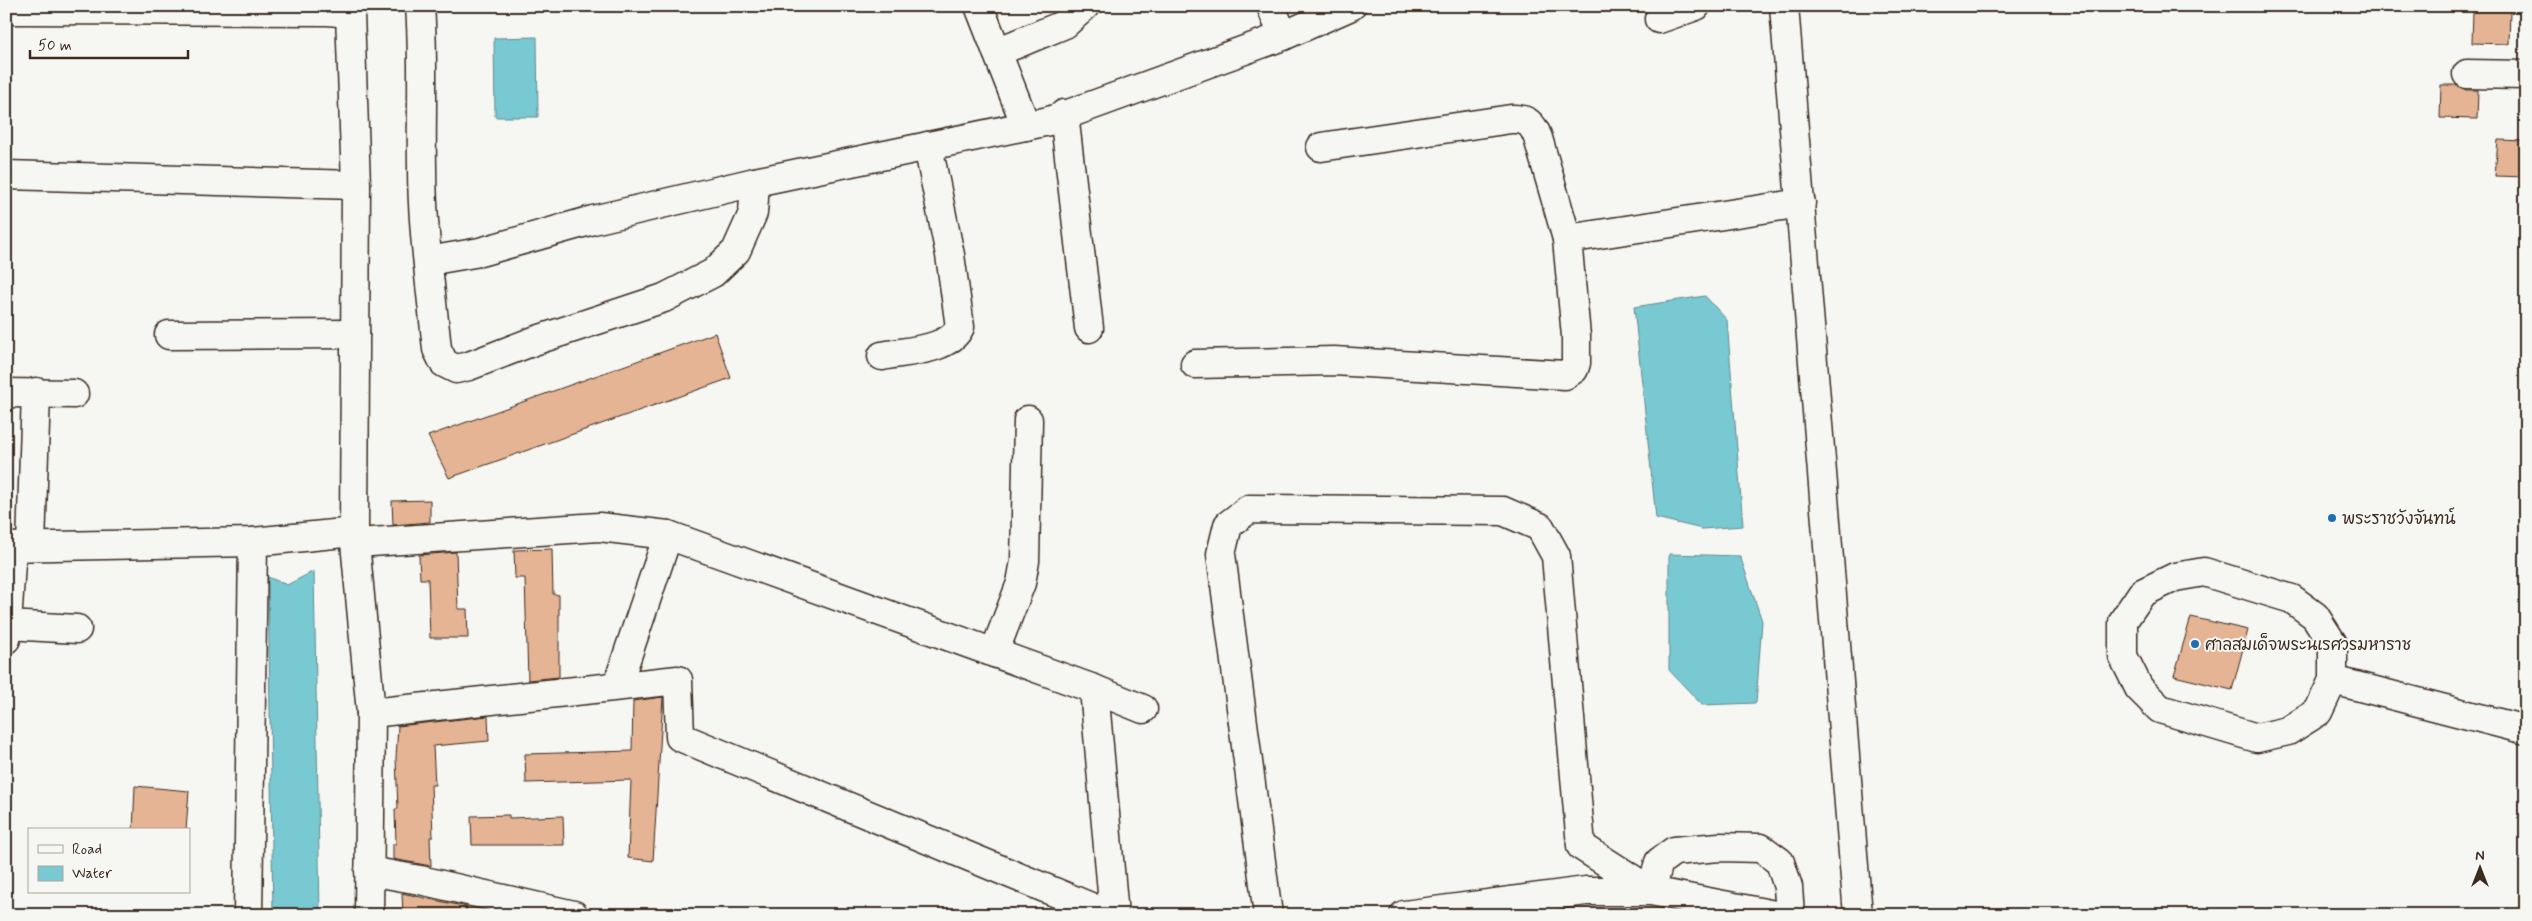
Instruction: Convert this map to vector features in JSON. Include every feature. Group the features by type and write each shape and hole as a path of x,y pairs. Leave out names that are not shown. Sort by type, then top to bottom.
{"street":[{"path":"420,6 424,56 422,167 428,261 437,350 444,363 456,369 469,366 534,341 664,298 713,273 736,251 753,213 755,182"},
{"path":"979,6 1026,126"},
{"path":"997,52 1065,24 1085,6"},
{"path":"1271,6 1283,36"},
{"path":"428,261 480,252 593,220 755,182 1049,121 1283,36 1351,6"},
{"path":"1659,19 1696,6"},
{"path":"1784,6 1858,915"},
{"path":"6,10 352,10 356,185 355,538 370,713 369,915"},
{"path":"2467,74 2526,75"},
{"path":"1064,114 1090,328"},
{"path":"1195,364 1334,361 1565,375 1574,369 1576,363 1576,336 1567,239 1538,138 1534,127 1527,120 1511,119 1321,146"},
{"path":"882,356 941,344 956,336 960,326 950,256 928,146"},
{"path":"6,176 356,185"},
{"path":"1567,239 1801,203"},
{"path":"169,335 355,334"},
{"path":"36,392 7,632 78,629"},
{"path":"6,393 74,394"},
{"path":"994,653 1021,583 1025,561 1028,420"},
{"path":"1268,915 1221,554 1228,525 1249,509 1503,511 1540,527 1556,556 1581,846 1651,891"},
{"path":"16,546 253,542 599,527 668,535 1094,689 1143,709"},
{"path":"617,686 668,535"},
{"path":"248,915 253,542"},
{"path":"2204,572 2292,599 2315,616 2332,644 2332,680 2318,712 2288,732 2257,738 2160,709 2139,688 2123,656 2123,621 2142,592 2175,576 2204,572"},
{"path":"370,713 678,680 680,737 1110,915"},
{"path":"2332,680 2526,730"},
{"path":"1094,689 1114,915"},
{"path":"1651,891 1658,862 1674,851 1719,847 1762,848 1780,862 1788,887 1790,915"},
{"path":"368,871 420,880 574,915"},
{"path":"1404,915 1586,891 1651,891 1775,915"}],"water":[{"path":"537,37 538,117 495,117 494,38"},
{"path":"1705,296 1727,320 1743,526 1702,529 1656,518 1634,307"},
{"path":"1669,554 1740,556 1762,621 1756,703 1702,705 1669,670"},
{"path":"314,571 320,915 273,915 268,577 287,585"}],"building":[{"path":"2473,11 2510,11 2509,44 2472,43"},
{"path":"2441,85 2457,85 2466,90 2478,90 2477,119 2440,118"},
{"path":"2498,140 2526,141 2526,177 2495,176"},
{"path":"715,333 731,378 449,478 428,436"},
{"path":"430,500 430,522 393,525 392,501"},
{"path":"552,549 553,594 559,595 559,677 528,680 525,578 515,578 514,550"},
{"path":"456,552 458,609 467,609 468,638 430,638 428,579 420,579 419,555"},
{"path":"2191,617 2248,630 2232,690 2174,676"},
{"path":"663,697 653,861 628,858 631,780 526,783 525,754 632,751 633,701"},
{"path":"488,716 489,741 433,746 435,785 431,785 433,837 430,837 431,866 393,859 393,844 396,844 395,809 398,809 396,758 398,726"},
{"path":"135,786 189,791 186,828 133,828"},
{"path":"509,815 509,818 563,816 564,845 472,845 471,816"},
{"path":"402,893 467,907 465,915 403,915"}],"place":[{"name":"พระราชวังจันทน์","path":"2332,518"},
{"name":"ศาลสมเด็จพระนเรศวรมหาราช","path":"2195,644"}]}
